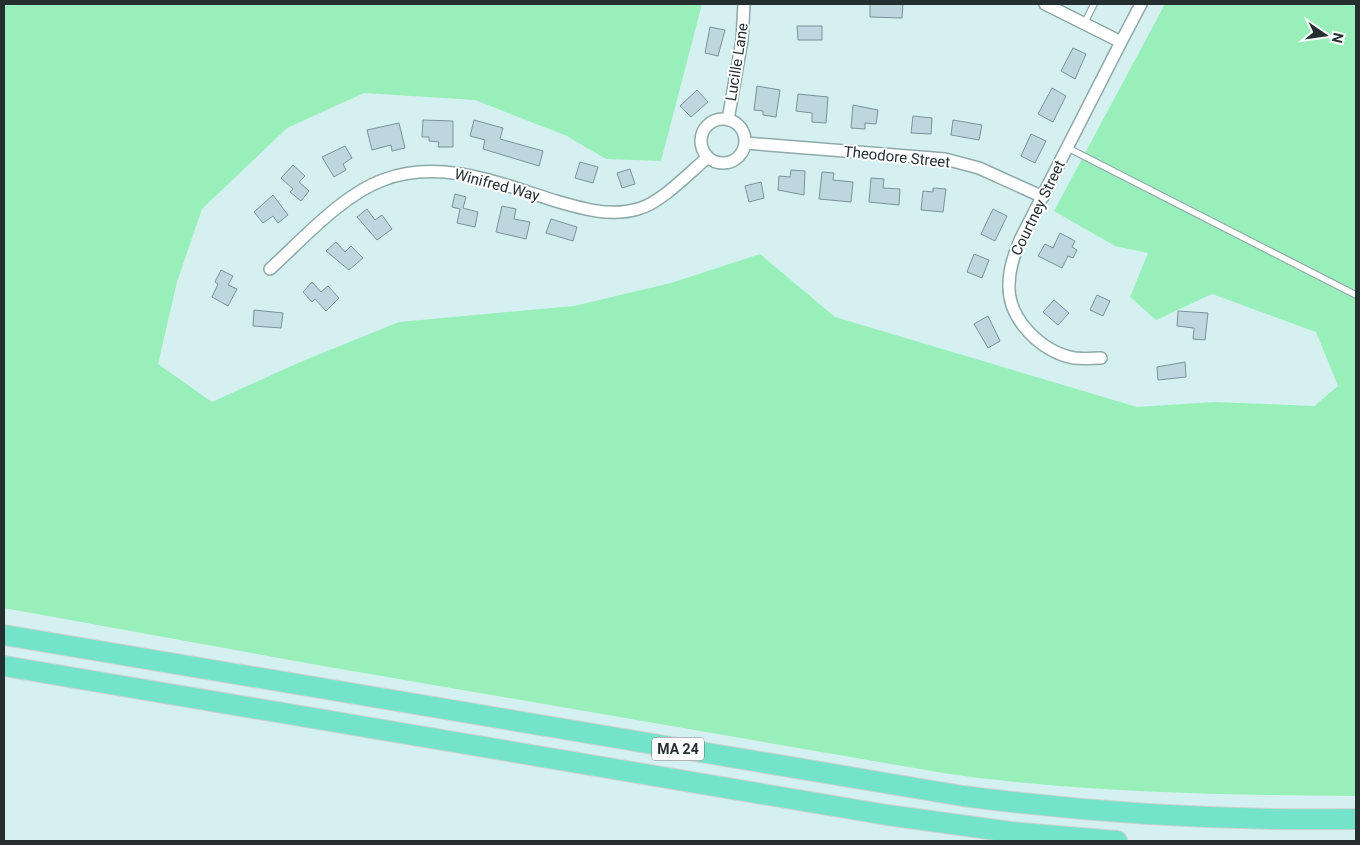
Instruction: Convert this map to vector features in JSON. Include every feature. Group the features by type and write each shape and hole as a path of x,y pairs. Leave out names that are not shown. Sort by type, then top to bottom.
{"highway":[{"name":"MA 24","path":"4,635 963,796 1045,806 1170,816 1356,819"},
{"name":"MA 24","path":"4,666 896,816 994,830 1117,841"}],"street":[{"name":"Lucille Lane","path":"728,120 742,40 744,4"},
{"path":"1045,4 1121,42"},
{"name":"Courtney Street","path":"1102,358 1075,358 1056,352 1042,344 1024,327 1014,310 1009,287 1012,262 1140,4"},
{"path":"717,120 728,120 741,128 745,143 741,155 731,162 718,163 708,157 701,142 704,131 717,120"},
{"name":"Theodore Street","path":"745,143 945,159 979,168 1043,197"},
{"name":"Winifred Way","path":"270,269 340,205 382,180 424,170 466,174 582,209 615,214 640,209 664,194 708,157"}],"lane":[{"path":"1084,24 1094,4"},
{"path":"1068,148 1356,295"}],"green space":[{"path":"4,4 702,4 661,161 606,159 567,136 475,100 364,93 287,128 202,209 177,282 158,364 212,402 298,363 399,322 574,306 671,283 760,254 835,317 1137,407 1214,402 1314,406 1338,386 1316,332 1212,294 1156,320 1130,297 1148,253 1115,246 1054,211 1165,4 1356,4 1356,796 1152,792 1051,785 949,774 312,664 4,608"}],"building":[{"path":"870,4 903,4 902,18 870,17"},
{"path":"797,26 822,26 822,40 798,40"},
{"path":"710,27 725,30 718,56 705,53"},
{"path":"1073,48 1086,54 1075,79 1061,71"},
{"path":"757,86 780,90 776,117 763,115 763,111 754,110"},
{"path":"1052,88 1066,96 1053,122 1038,114"},
{"path":"697,90 708,102 691,117 680,106"},
{"path":"798,94 828,97 826,123 812,122 812,113 796,111"},
{"path":"853,105 878,110 876,124 865,123 865,129 851,128"},
{"path":"913,116 932,118 931,134 911,133"},
{"path":"423,120 453,121 453,147 438,147 439,142 429,141 429,137 422,137"},
{"path":"474,120 503,128 500,139 543,151 539,166 483,149 485,140 470,136"},
{"path":"953,120 982,125 979,140 951,135"},
{"path":"399,123 405,148 392,151 391,145 372,150 367,130"},
{"path":"1031,134 1046,141 1035,163 1021,156"},
{"path":"345,146 352,158 343,164 346,170 334,177 322,157"},
{"path":"580,162 598,167 593,183 575,178"},
{"path":"293,165 305,176 299,182 309,191 301,201 290,192 293,189 281,178"},
{"path":"630,169 635,184 622,188 617,173"},
{"path":"791,170 805,171 804,195 778,190 779,176 790,177"},
{"path":"822,172 834,173 833,180 853,182 851,202 819,199"},
{"path":"871,178 884,179 883,188 900,189 899,205 869,202"},
{"path":"761,182 764,198 749,202 745,186"},
{"path":"933,188 946,189 943,212 921,210 923,191 933,192"},
{"path":"455,194 466,197 463,208 478,212 475,227 457,223 460,209 452,207"},
{"path":"273,195 288,215 278,223 273,216 263,223 254,212"},
{"path":"502,206 516,209 514,219 530,222 526,239 496,232"},
{"path":"367,209 375,220 382,215 392,229 377,240 357,217"},
{"path":"993,209 1007,216 995,241 981,234"},
{"path":"551,219 577,227 573,241 546,233"},
{"path":"1060,233 1075,241 1072,247 1077,250 1073,258 1068,256 1062,268 1038,256 1045,244 1053,248"},
{"path":"336,242 345,252 351,246 363,258 349,270 326,251"},
{"path":"974,254 989,260 982,278 967,272"},
{"path":"221,270 233,276 228,285 237,289 228,306 212,297 218,284 215,282"},
{"path":"312,282 321,292 328,286 339,298 326,311 315,299 312,302 303,292"},
{"path":"1097,295 1110,301 1103,316 1090,310"},
{"path":"1054,300 1069,313 1058,325 1043,312"},
{"path":"254,310 283,313 281,328 253,326"},
{"path":"1178,311 1208,313 1205,340 1193,339 1194,328 1177,326"},
{"path":"988,316 1000,341 988,348 974,324"},
{"path":"1185,362 1186,377 1158,380 1157,367"}]}
